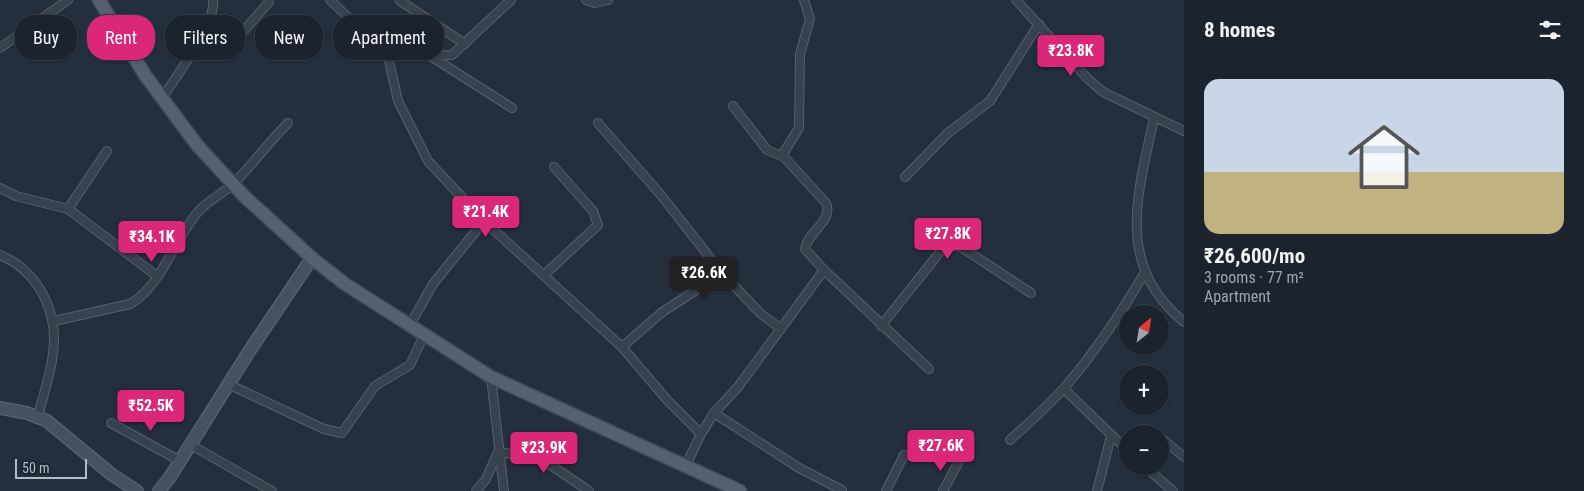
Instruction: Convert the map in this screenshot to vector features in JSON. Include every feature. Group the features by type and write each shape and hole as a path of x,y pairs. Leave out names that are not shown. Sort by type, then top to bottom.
{"main road":[{"path":"99,0 145,75 197,145 233,184 312,258 374,304 424,333 491,377 740,491"}],"street":[{"path":"0,48 68,0"},
{"path":"212,15 213,0"},
{"path":"330,0 346,15"},
{"path":"400,0 465,44"},
{"path":"444,55 452,55 511,0"},
{"path":"586,0 596,3 608,0"},
{"path":"784,157 784,152 799,128 800,54 810,18 804,0"},
{"path":"1016,0 1082,72 1103,92 1184,131"},
{"path":"245,30 269,2"},
{"path":"905,177 948,133 990,101 1038,24"},
{"path":"162,98 187,60"},
{"path":"389,60 398,101 428,160 484,221 622,347 667,400 701,434"},
{"path":"436,60 512,108"},
{"path":"732,106 767,150 784,157 827,207 826,218 808,240 805,249 881,326 929,369"},
{"path":"1154,118 1141,180 1137,221 1138,244 1144,274 1162,302 1184,322"},
{"path":"54,321 130,304 146,292 197,213 212,198 233,184 288,123"},
{"path":"598,123 660,194 722,273 761,314 780,329"},
{"path":"68,210 108,151"},
{"path":"544,275 598,225 593,211 554,167"},
{"path":"0,188 16,196 68,210 157,276"},
{"path":"410,325 433,284 484,221"},
{"path":"881,326 940,252 949,245 961,247 1032,293"},
{"path":"0,255 17,263 32,277 52,312 55,344 38,416"},
{"path":"160,491 228,384 312,258"},
{"path":"686,465 714,413 738,387 824,270"},
{"path":"622,347 661,313 722,273"},
{"path":"1010,440 1064,389 1118,318 1144,274"},
{"path":"228,384 324,429 342,433 374,386 410,365 424,333"},
{"path":"491,377 498,452 504,491"},
{"path":"1064,389 1119,443"},
{"path":"0,408 38,416 47,420 111,474 137,491"},
{"path":"714,413 799,468 842,490"},
{"path":"111,423 180,461"},
{"path":"1097,491 1111,436"},
{"path":"1169,444 1184,456"},
{"path":"190,445 272,491"},
{"path":"476,491 486,479 498,452"},
{"path":"498,452 540,458 589,491"},
{"path":"886,491 904,455"},
{"path":"943,491 958,463"},
{"path":"1154,475 1173,491"}]}
